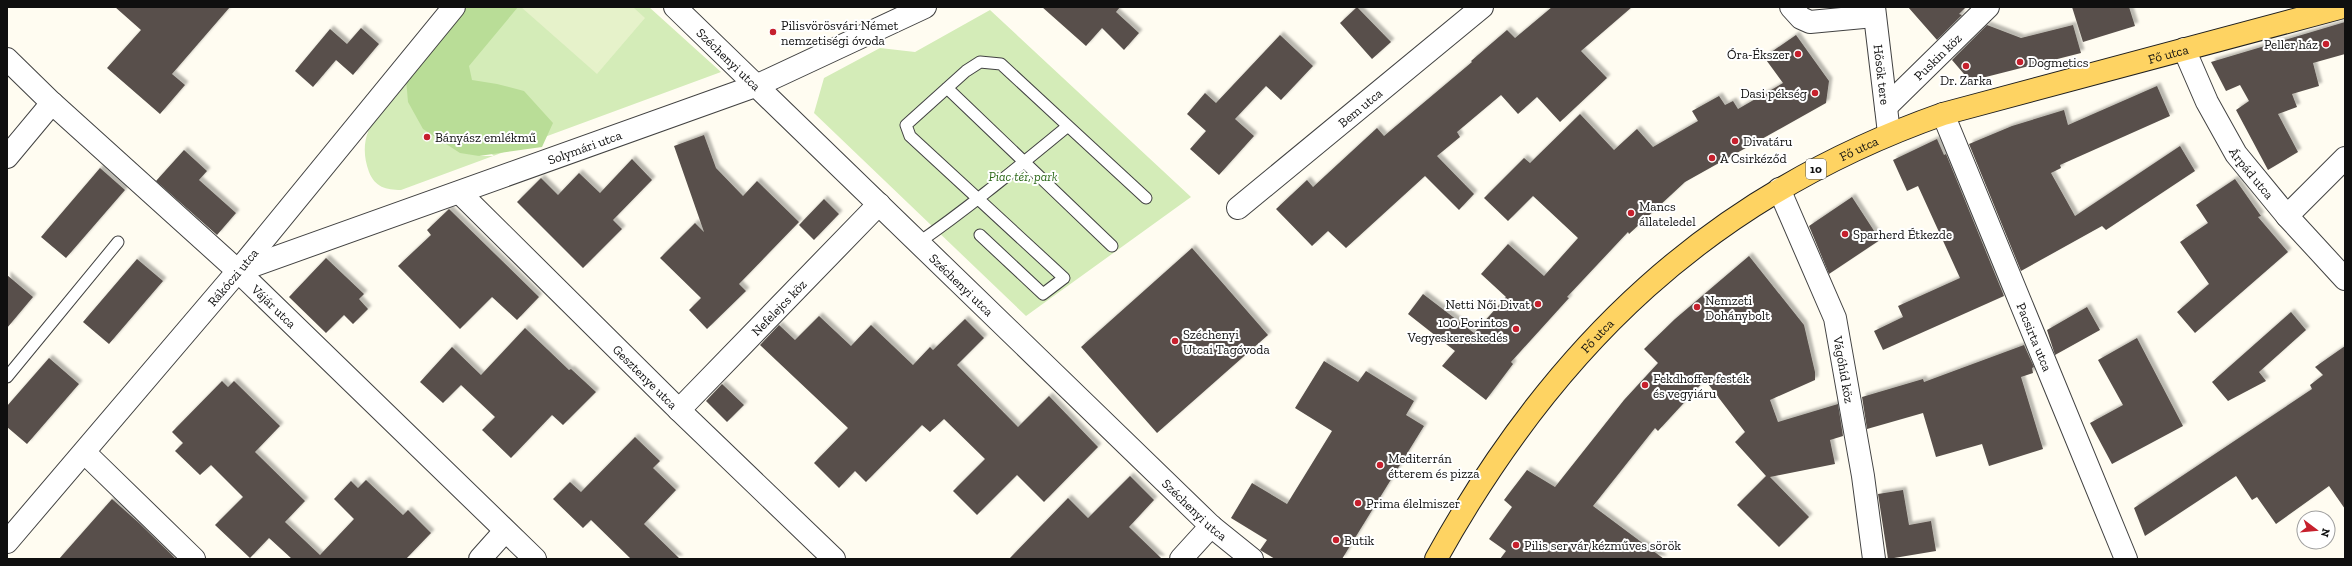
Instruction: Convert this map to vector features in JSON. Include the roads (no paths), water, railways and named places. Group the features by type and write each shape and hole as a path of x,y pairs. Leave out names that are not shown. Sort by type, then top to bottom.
{"main road":[{"name":"Fő utca","path":"1436,559 1494,462 1534,408 1576,357 1615,316 1669,267 1720,228 1779,189 1889,133 1943,114 2343,7"}],"street":[{"name":"Rákóczi utca","path":"7,542 85,453 238,271 454,7"},
{"name":"Széchenyi utca","path":"675,7 758,85 918,243 1211,526 1252,559"},
{"name":"Solymári utca","path":"238,271 460,193 758,85 924,7"},
{"name":"Bem utca","path":"1238,208 1482,7"},
{"name":"Hősök tere","path":"1791,7 1801,18 1810,22 1874,11 1889,133"},
{"name":"Puskin köz","path":"1886,107 1988,7"},
{"name":"Árpád utca","path":"2184,49 2207,102 2236,154 2287,216 2345,279"},
{"name":"Vájár utca","path":"7,59 52,103 238,271 535,559"},
{"path":"7,157 52,103"},
{"name":"Pacsirta utca","path":"1943,114 2126,559"},
{"path":"2287,216 2307,194 2345,158"},
{"name":"Vágóhíd köz","path":"1779,189 1835,318 1863,476 1874,559"},
{"name":"Gesztenye utca","path":"460,193 679,410 834,559"},
{"name":"Nefelejcs köz","path":"679,410 879,204"},
{"path":"85,453 194,559"},
{"path":"1180,559 1211,526"},
{"path":"480,559 506,531"}],"lane":[{"path":"980,235 1043,294 1064,278 910,136 906,125 947,88 980,62 1001,64 1146,198"},
{"path":"947,88 1023,163 1112,246"},
{"path":"918,243 978,199 1068,126"},
{"path":"7,377 118,242"}],"place":[{"name":"Pilisvörösvári Német nemzetiségi óvoda","path":"773,32"},
{"name":"Peller ház","path":"2326,44"},
{"name":"Óra-Ékszer","path":"1798,54"},
{"name":"Dogmetics","path":"2020,62"},
{"name":"Dr. Zarka","path":"1966,66"},
{"name":"Dasi pékség","path":"1815,93"},
{"name":"Bányász emlékmű","path":"427,137"},
{"name":"Divatáru","path":"1735,141"},
{"name":"A Csirkéződ","path":"1712,158"},
{"name":"Mancs állateledel","path":"1631,213"},
{"name":"Sparherd Étkezde","path":"1845,234"},
{"name":"Netti Női Divat","path":"1538,304"},
{"name":"Nemzeti Dohánybolt","path":"1697,307"},
{"name":"100 Forintos Vegyeskereskedés","path":"1516,329"},
{"name":"Széchenyi Utcai Tagóvoda","path":"1175,341"},
{"name":"Fekdhoffer festék és vegyiáru","path":"1645,385"},
{"name":"Mediterrán étterem és pizza","path":"1380,465"},
{"name":"Prima élelmiszer","path":"1358,503"},
{"name":"Butik","path":"1336,540"},
{"name":"Pilis ser vár kézműves sörök","path":"1516,545"}],"park label":[{"name":"Piac tér, park","path":"1023,176"}]}
